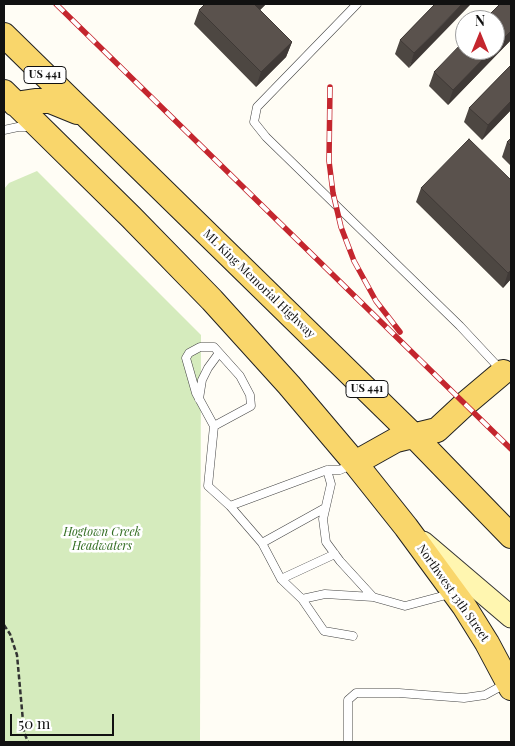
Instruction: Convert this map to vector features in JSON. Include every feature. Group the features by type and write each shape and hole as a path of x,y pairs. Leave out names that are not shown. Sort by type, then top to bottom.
{"main road":[{"name":"ML King Memorial Highway","path":"4,34 414,436 511,536"},
{"path":"9,101 50,101 86,115"},
{"path":"9,101 131,217 212,300 288,385 406,527 511,617"},
{"path":"354,463 396,440 437,430 464,404 507,372"},
{"name":"Northwest 13th Street","path":"406,527 455,593 487,643 510,685"}],"lane":[{"path":"357,4 257,107 254,122 266,137 507,372"},
{"path":"4,130 18,127 39,128"},
{"path":"214,426 251,406 250,395 240,376 214,348 200,347 189,353 186,358 196,393 214,426 208,486 230,506 262,543 281,579 302,599 324,631 353,636"},
{"path":"199,399 202,380 219,353"},
{"path":"230,506 327,470 340,470 354,463"},
{"path":"327,470 331,484 323,519 326,542 373,597"},
{"path":"262,543 325,508"},
{"path":"281,579 335,554"},
{"path":"302,599 325,594 373,597 405,606 455,593"},
{"path":"348,742 348,700 356,693 399,693 464,698 485,695 510,685"}],"path":[{"path":"4,625 10,634 17,655 24,732 28,742"}],"green space":[{"name":"Hogtown Creek Headwaters","path":"37,171 201,335 200,742 4,742 4,189 9,183"}],"building":[{"path":"205,4 256,4 292,42 261,72 199,10"},
{"path":"435,4 462,4 414,53 400,40"},
{"path":"500,4 511,4 511,31 505,37 505,10 494,10"},
{"path":"455,50 455,60 482,60 453,90 434,72"},
{"path":"511,65 511,101 488,125 469,108"},
{"path":"511,138 511,146 507,142"},
{"path":"469,139 511,180 511,270 508,273 421,188"}],"railway":[{"path":"56,4 511,449"},
{"path":"330,87 329,161 333,193 341,227 354,261 376,301 400,332"}]}
